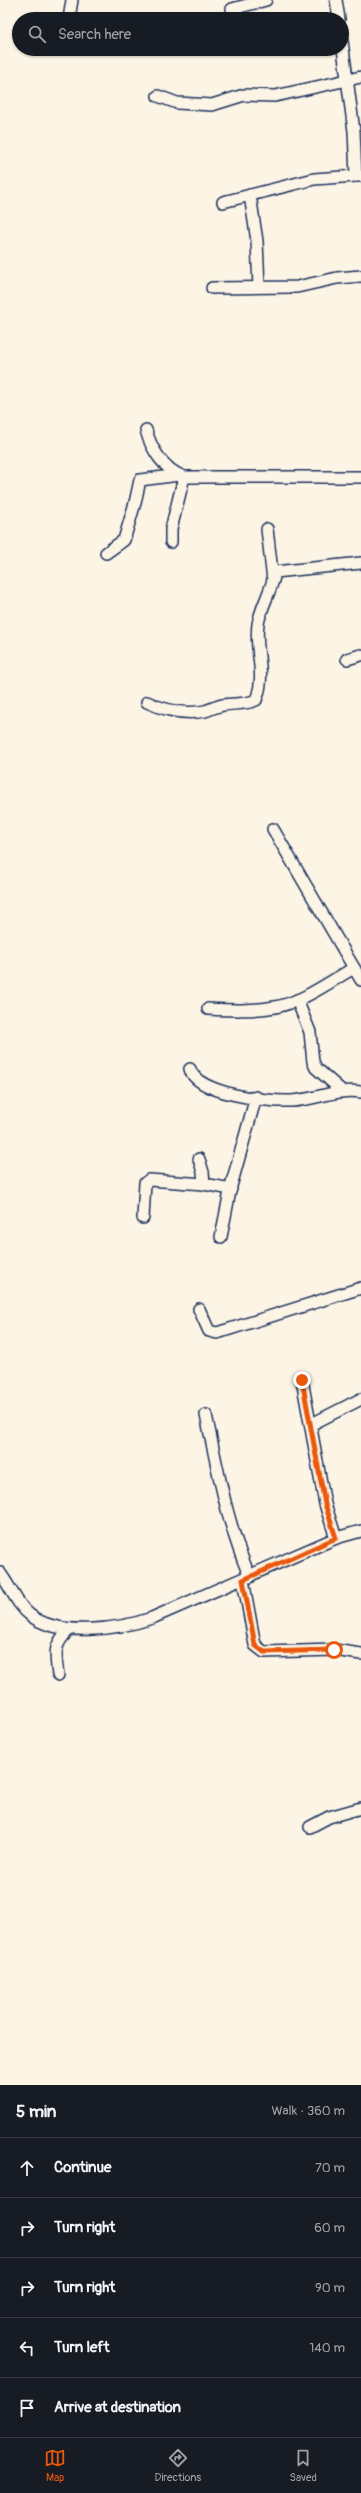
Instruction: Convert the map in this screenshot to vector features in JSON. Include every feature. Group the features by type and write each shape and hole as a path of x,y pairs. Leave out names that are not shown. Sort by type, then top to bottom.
{"street":[{"path":"70,12 72,0"},
{"path":"232,10 266,0"},
{"path":"336,0 338,12"},
{"path":"223,202 314,179 359,176 344,56"},
{"path":"158,96 177,103 212,105 247,94 275,96 347,78 361,77"},
{"path":"250,195 257,241 259,287"},
{"path":"212,288 297,287 337,278 361,276"},
{"path":"146,430 151,445 162,461 181,476"},
{"path":"171,542 171,529 181,476"},
{"path":"106,553 124,540 140,480 181,476 361,477"},
{"path":"267,529 273,581"},
{"path":"148,702 161,708 186,713 207,710 221,705 245,705 256,700 262,687 257,639 258,624 275,572 361,563"},
{"path":"347,659 361,655"},
{"path":"273,829 361,980"},
{"path":"208,1009 240,1010 275,1007 297,1000 354,968"},
{"path":"297,1000 310,1032 314,1062 323,1075 342,1091"},
{"path":"190,1069 192,1075 198,1082 208,1087 256,1097 291,1101 342,1091 358,1092 361,1081"},
{"path":"221,1237 231,1189 256,1097"},
{"path":"199,1159 203,1172 204,1184"},
{"path":"143,1218 143,1193 145,1183 150,1180 204,1184 231,1189"},
{"path":"199,1308 205,1327 209,1332 217,1333 361,1288"},
{"path":"302,1380 312,1424 325,1504 336,1538"},
{"path":"312,1424 361,1399"},
{"path":"206,1414 228,1518 247,1579 255,1645 258,1649 264,1652 334,1650 361,1654"},
{"path":"0,1573 30,1616 46,1623 70,1629 136,1623 247,1579 336,1538 361,1531"},
{"path":"58,1675 56,1647 59,1640 70,1629"},
{"path":"310,1827 329,1817 361,1808"}],"route":[{"path":"302,1380 312,1424 325,1504 336,1538 243,1580 255,1645 258,1649 264,1652 334,1650"}]}
